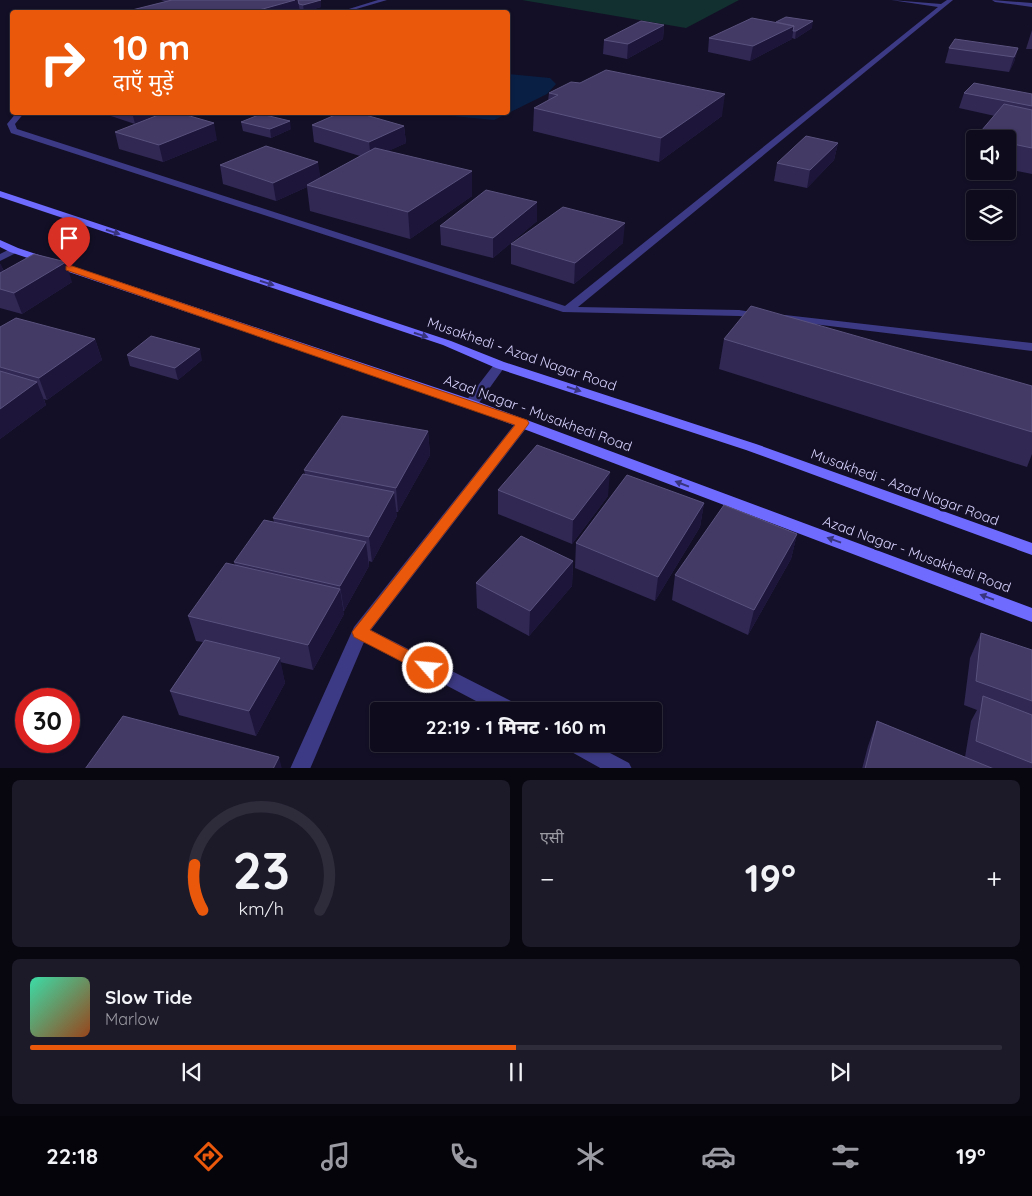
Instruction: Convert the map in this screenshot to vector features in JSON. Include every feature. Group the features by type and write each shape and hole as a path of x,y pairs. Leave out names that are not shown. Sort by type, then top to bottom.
{"main road":[{"name":"Musakhedi - Azad Nagar Road","path":"0,194 446,343 500,365 751,447 1032,549"},
{"name":"Azad Nagar - Musakhedi Road","path":"0,243 14,250 471,404 1032,615"}],"street":[{"path":"349,10 384,0"},
{"path":"894,0 943,6"},
{"path":"567,310 950,0"},
{"path":"995,0 1032,5"},
{"path":"20,115 12,124 14,131 567,310 739,313 1032,347"},
{"path":"0,258 14,250"},
{"path":"471,404 500,365"},
{"path":"300,768 360,632 523,423"},
{"path":"360,632 495,702"},
{"path":"590,752 622,768"}],"green space":[{"path":"522,0 739,0 686,28"}],"water":[{"path":"510,74 550,78 556,84 547,94 510,112"},
{"path":"443,115 504,115 494,120"}],"building":[{"path":"172,0 295,0 259,10 132,10"},
{"path":"298,0 321,0 303,5 299,4"},
{"path":"786,17 813,21 793,31 794,26 776,22"},
{"path":"752,18 794,26 753,46 709,38"},
{"path":"641,21 664,25 628,44 604,40"},
{"path":"955,39 1018,48 1014,57 949,48"},
{"path":"606,70 725,94 661,138 534,108 558,95 549,93 571,82 580,83"},
{"path":"974,83 1032,94 1032,106 964,93"},
{"path":"1004,104 1032,110 1032,148 1016,145 1016,130 982,130"},
{"path":"158,115 186,115 214,123 159,145 115,132"},
{"path":"258,115 290,121 270,129 241,122"},
{"path":"335,115 366,115 404,126 369,142 312,125"},
{"path":"806,136 838,143 810,170 777,163"},
{"path":"266,146 318,162 273,183 220,165"},
{"path":"375,148 472,171 408,212 307,185"},
{"path":"486,190 537,202 493,238 440,226"},
{"path":"563,207 625,223 575,263 511,244"},
{"path":"34,254 66,262 14,293 0,289 0,273"},
{"path":"751,306 1032,386 1032,432 724,339"},
{"path":"16,318 95,339 39,378 0,367 0,327"},
{"path":"151,336 200,349 175,368 127,355"},
{"path":"0,371 37,382 0,409"},
{"path":"342,416 428,431 396,488 304,470"},
{"path":"537,445 610,472 573,520 498,490"},
{"path":"303,474 394,492 369,537 273,518"},
{"path":"627,475 704,503 658,577 576,543"},
{"path":"724,505 797,534 754,610 675,575"},
{"path":"264,520 366,542 340,586 234,562"},
{"path":"521,536 573,561 530,611 476,583"},
{"path":"226,563 340,589 308,645 188,616"},
{"path":"981,633 1032,650 1032,701 976,681"},
{"path":"205,640 280,658 249,711 170,691"},
{"path":"983,696 1032,715 1032,763 976,741"},
{"path":"123,716 279,757 274,768 86,768"},
{"path":"877,721 992,768 865,768"}],"route":[{"path":"69,268 523,423 360,632 428,668"}]}
